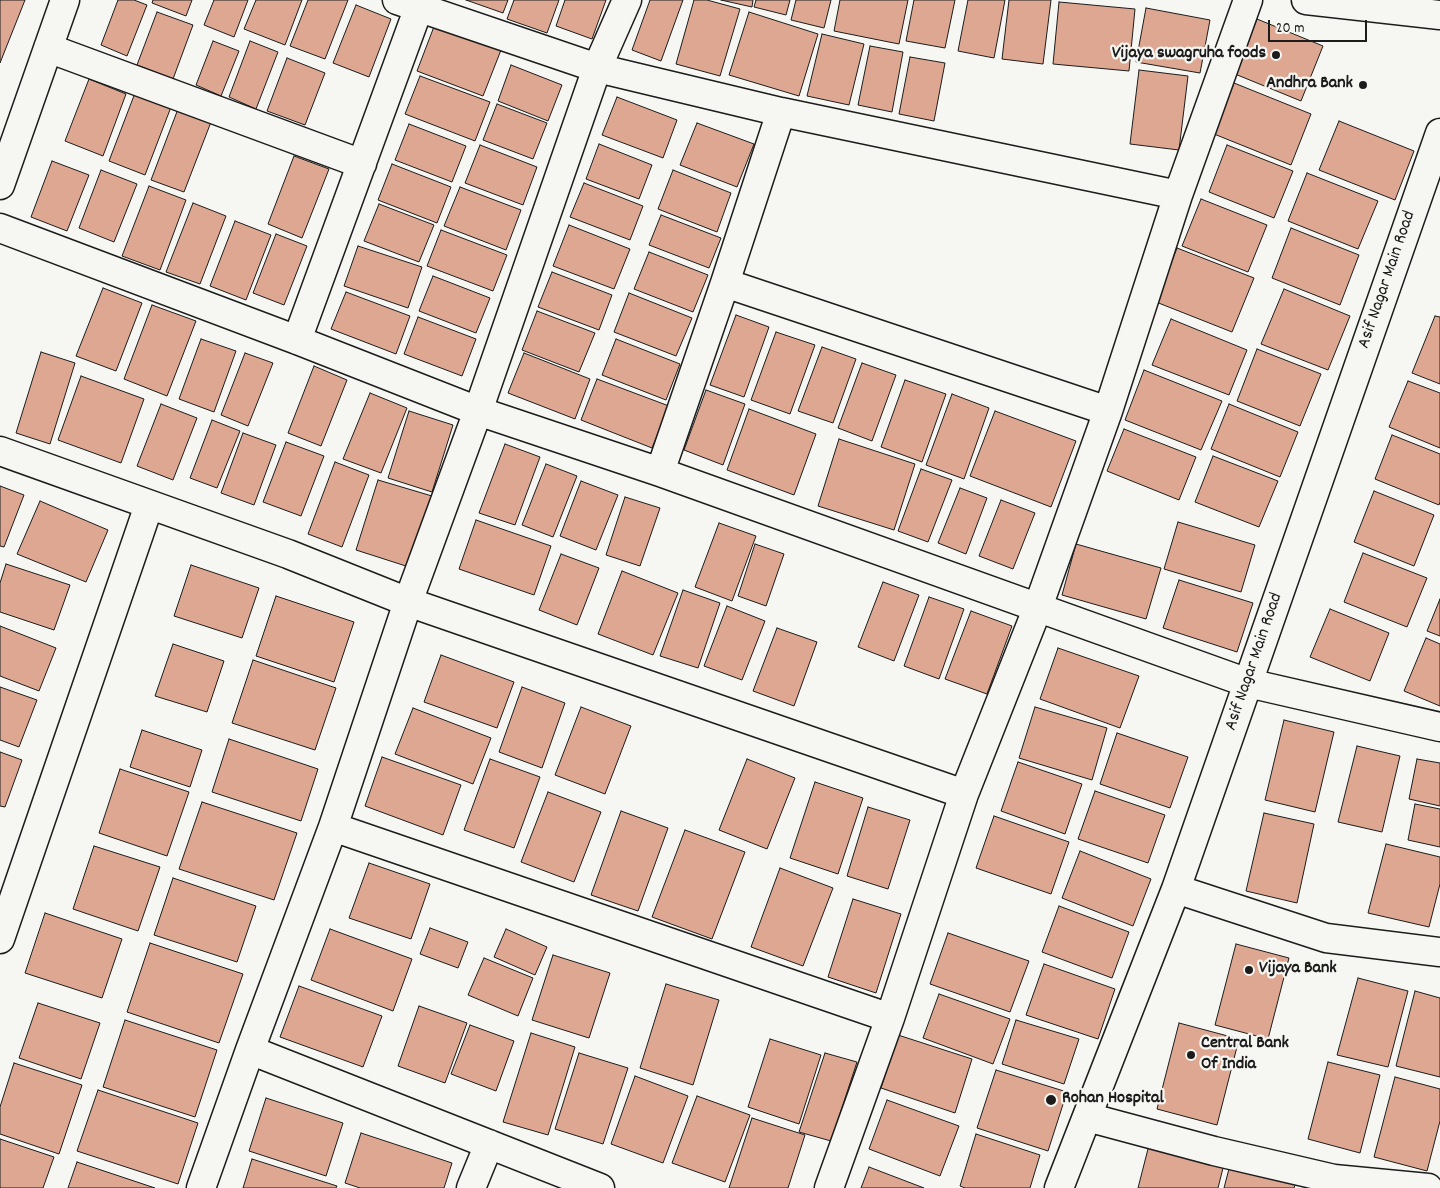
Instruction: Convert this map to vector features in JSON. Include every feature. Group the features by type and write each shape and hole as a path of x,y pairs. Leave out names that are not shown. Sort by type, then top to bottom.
{"street":[{"path":"0,185 65,0"},
{"path":"202,1188 250,1050 334,827 408,602 478,411 597,68 628,0"},
{"path":"829,1188 890,1018 964,794 1038,607 1108,411 1178,195 1248,0"},
{"path":"1306,0 1440,15"},
{"path":"297,340 362,164 408,4 597,68 780,112 1178,195"},
{"path":"48,48 362,164"},
{"path":"660,472 725,283 780,112"},
{"name":"Asif Nagar Main Road","path":"1059,1188 1176,888 1440,132"},
{"path":"0,228 297,340 478,411 660,472 1248,683 1440,727"},
{"path":"725,283 1108,411"},
{"path":"0,451 288,554 408,602 964,794"},
{"path":"0,938 150,505"},
{"path":"334,827 890,1018"},
{"path":"1176,888 1326,938 1440,952"},
{"path":"250,1050 600,1188"},
{"path":"1086,1117 1332,1183 1428,1188"},
{"path":"472,1188 489,1144"}],"building":[{"path":"0,0 25,0 0,63"},
{"path":"118,0 134,0 147,5 127,56 101,45"},
{"path":"153,0 192,0 186,16 152,3"},
{"path":"214,0 248,0 234,37 204,25"},
{"path":"256,0 302,0 285,45 244,29"},
{"path":"308,0 348,0 325,59 290,46"},
{"path":"466,0 508,0 503,13"},
{"path":"514,0 559,0 547,33 507,19"},
{"path":"565,0 606,0 592,39 556,26"},
{"path":"650,0 683,0 661,61 632,50"},
{"path":"694,0 707,0 740,9 720,76 676,64"},
{"path":"721,0 753,0 752,7"},
{"path":"756,0 790,0 786,15 754,7"},
{"path":"796,0 831,0 824,28 791,20"},
{"path":"840,0 908,0 899,44 834,31"},
{"path":"914,0 955,0 945,48 906,41"},
{"path":"968,0 1005,0 994,58 958,51"},
{"path":"1009,0 1051,0 1043,64 1002,59"},
{"path":"1059,2 1135,9 1129,71 1053,64"},
{"path":"356,5 391,19 369,77 333,63"},
{"path":"1146,8 1210,20 1200,73 1136,62"},
{"path":"157,12 193,25 173,79 137,65"},
{"path":"749,12 818,34 799,96 729,75"},
{"path":"1257,19 1323,46 1301,101 1235,74"},
{"path":"435,24 501,50 483,96 417,71"},
{"path":"822,34 864,44 849,105 807,96"},
{"path":"213,41 239,51 221,96 196,85"},
{"path":"250,41 278,52 256,109 229,97"},
{"path":"870,46 903,52 892,112 858,105"},
{"path":"910,57 945,63 934,121 899,114"},
{"path":"287,58 325,73 305,125 267,111"},
{"path":"511,65 562,85 548,121 498,101"},
{"path":"1139,70 1188,76 1179,150 1130,144"},
{"path":"420,76 490,102 475,141 405,114"},
{"path":"89,79 126,94 103,156 65,141"},
{"path":"1234,83 1311,114 1291,165 1214,134"},
{"path":"135,93 171,107 145,175 109,161"},
{"path":"617,97 677,120 663,158 602,135"},
{"path":"497,104 547,123 533,159 483,140"},
{"path":"178,109 211,122 184,192 151,180"},
{"path":"1339,121 1414,151 1395,200 1319,170"},
{"path":"697,123 754,144 737,187 680,165"},
{"path":"409,124 466,146 452,182 395,160"},
{"path":"599,144 652,165 639,199 586,179"},
{"path":"480,145 537,167 523,205 465,183"},
{"path":"1227,145 1293,171 1274,218 1209,192"},
{"path":"294,156 329,169 302,238 268,224"},
{"path":"52,161 89,175 67,231 31,217"},
{"path":"392,164 451,187 437,223 378,200"},
{"path":"101,170 137,184 114,242 79,228"},
{"path":"673,170 731,193 717,232 658,209"},
{"path":"1307,173 1378,201 1358,249 1288,221"},
{"path":"584,183 643,206 630,240 570,217"},
{"path":"149,186 186,200 160,270 122,256"},
{"path":"460,187 521,210 506,250 444,226"},
{"path":"1201,199 1267,225 1248,272 1182,246"},
{"path":"193,203 226,216 200,284 166,272"},
{"path":"379,204 434,225 419,262 364,241"},
{"path":"661,215 721,238 709,268 649,245"},
{"path":"235,221 271,235 246,300 210,286"},
{"path":"569,225 630,249 614,289 553,266"},
{"path":"1291,228 1359,255 1340,305 1272,278"},
{"path":"441,230 507,255 493,291 427,266"},
{"path":"276,234 307,246 284,305 253,293"},
{"path":"358,246 422,267 408,308 344,286"},
{"path":"1177,248 1254,278 1232,332 1156,302"},
{"path":"649,252 708,275 693,312 634,289"},
{"path":"552,272 612,295 599,330 538,307"},
{"path":"433,276 490,298 476,333 419,311"},
{"path":"103,288 142,303 116,371 76,356"},
{"path":"1284,289 1350,316 1328,370 1261,344"},
{"path":"346,292 410,316 396,354 331,329"},
{"path":"629,293 692,318 676,356 614,332"},
{"path":"152,305 196,321 167,396 124,379"},
{"path":"537,311 595,333 579,372 522,350"},
{"path":"736,315 769,327 744,397 710,385"},
{"path":"1435,316 1440,317 1440,384 1412,373"},
{"path":"418,317 476,339 462,376 404,354"},
{"path":"1171,319 1247,350 1229,395 1152,365"},
{"path":"776,332 815,345 790,414 751,400"},
{"path":"201,339 236,351 214,412 179,399"},
{"path":"616,339 680,364 666,400 602,375"},
{"path":"822,347 856,359 833,423 798,411"},
{"path":"1257,349 1321,374 1300,426 1237,401"},
{"path":"41,352 75,363 50,444 16,433"},
{"path":"245,353 273,363 248,426 221,415"},
{"path":"524,353 590,379 575,419 508,393"},
{"path":"862,363 896,375 872,441 838,428"},
{"path":"314,366 347,380 321,446 288,433"},
{"path":"1144,370 1222,401 1201,450 1125,420"},
{"path":"81,376 144,399 121,463 58,440"},
{"path":"597,379 669,406 652,448 581,420"},
{"path":"905,380 946,394 922,462 881,447"},
{"path":"1408,381 1440,393 1440,448 1389,427"},
{"path":"706,390 745,404 723,465 684,450"},
{"path":"370,393 407,408 381,473 343,459"},
{"path":"952,394 989,408 964,479 926,465"},
{"path":"161,404 197,418 173,480 137,466"},
{"path":"1229,404 1298,432 1280,477 1211,449"},
{"path":"749,409 816,434 794,495 727,470"},
{"path":"409,411 453,425 432,492 388,478"},
{"path":"995,411 1076,441 1051,507 970,476"},
{"path":"212,420 240,431 217,488 190,478"},
{"path":"1124,429 1196,457 1179,500 1107,471"},
{"path":"243,433 276,445 254,505 221,493"},
{"path":"1392,435 1440,454 1439,505 1375,479"},
{"path":"839,439 915,464 894,530 818,506"},
{"path":"286,442 324,456 301,516 263,502"},
{"path":"505,444 540,457 515,525 479,513"},
{"path":"1213,456 1278,481 1259,527 1195,502"},
{"path":"335,462 369,475 342,547 308,534"},
{"path":"546,464 577,476 553,537 522,525"},
{"path":"921,469 952,480 928,542 898,531"},
{"path":"378,480 432,496 409,567 356,550"},
{"path":"581,481 618,495 596,550 560,536"},
{"path":"0,486 24,495 4,547 0,546"},
{"path":"960,488 987,498 966,554 938,543"},
{"path":"1374,491 1434,515 1414,566 1354,542"},
{"path":"625,497 660,508 640,566 606,555"},
{"path":"1001,500 1035,513 1013,569 979,556"},
{"path":"40,501 108,530 86,582 17,554"},
{"path":"476,520 551,546 534,595 459,569"},
{"path":"1178,522 1255,545 1241,592 1164,569"},
{"path":"719,523 756,536 732,601 695,587"},
{"path":"755,544 784,554 766,606 738,596"},
{"path":"1076,544 1161,568 1146,619 1062,595"},
{"path":"1363,553 1427,578 1407,627 1344,602"},
{"path":"561,554 599,568 577,625 539,610"},
{"path":"6,564 70,585 54,630 0,612 0,583"},
{"path":"191,565 259,588 242,638 174,616"},
{"path":"622,571 678,593 653,655 598,634"},
{"path":"1179,580 1253,603 1237,652 1163,628"},
{"path":"883,582 919,595 894,661 858,647"},
{"path":"683,590 720,603 698,668 660,656"},
{"path":"276,596 354,622 334,682 256,656"},
{"path":"929,597 964,609 939,679 904,666"},
{"path":"1440,599 1440,636 1427,631"},
{"path":"727,606 765,621 742,680 704,666"},
{"path":"1330,609 1389,633 1370,681 1310,657"},
{"path":"971,611 1012,626 987,694 945,679"},
{"path":"0,626 56,648 39,691 0,676"},
{"path":"777,628 817,642 794,706 753,691"},
{"path":"1426,638 1440,644 1440,706 1404,691"},
{"path":"173,644 224,661 207,712 155,696"},
{"path":"1058,648 1139,676 1120,728 1040,699"},
{"path":"441,655 514,682 497,728 424,702"},
{"path":"253,660 336,688 315,750 232,723"},
{"path":"0,687 37,700 19,747 0,740"},
{"path":"522,687 565,703 542,768 499,752"},
{"path":"581,707 631,726 605,794 555,775"},
{"path":"1035,707 1107,728 1092,780 1019,758"},
{"path":"413,708 491,738 473,784 395,754"},
{"path":"1284,720 1334,732 1315,812 1265,800"},
{"path":"142,730 202,750 190,787 130,767"},
{"path":"1117,733 1188,757 1170,808 1100,784"},
{"path":"229,739 318,769 301,821 212,792"},
{"path":"1357,746 1400,756 1382,832 1338,822"},
{"path":"0,752 22,760 5,807 0,806"},
{"path":"382,757 461,785 443,835 365,806"},
{"path":"490,759 540,777 514,848 464,830"},
{"path":"747,759 795,778 767,849 719,830"},
{"path":"1417,759 1440,763 1440,806 1409,799"},
{"path":"1018,762 1082,784 1065,834 1001,811"},
{"path":"120,769 189,792 167,856 99,833"},
{"path":"815,782 863,798 838,874 790,858"},
{"path":"1095,791 1165,815 1148,863 1078,839"},
{"path":"548,792 601,812 574,882 521,862"},
{"path":"202,802 297,833 274,900 179,869"},
{"path":"1415,804 1440,809 1440,847 1408,840"},
{"path":"868,807 910,820 888,889 847,876"},
{"path":"621,811 668,828 638,911 591,895"},
{"path":"1264,813 1314,824 1297,903 1246,891"},
{"path":"994,816 1069,842 1051,894 976,868"},
{"path":"685,830 745,852 712,939 652,917"},
{"path":"1386,844 1440,857 1440,884 1429,927 1368,913"},
{"path":"94,846 160,867 138,931 73,909"},
{"path":"1080,851 1151,879 1133,926 1062,898"},
{"path":"369,863 430,884 411,939 349,918"},
{"path":"780,868 833,888 803,966 751,947"},
{"path":"173,878 256,906 237,962 154,935"},
{"path":"853,899 901,914 876,993 828,977"},
{"path":"1059,906 1129,932 1112,978 1042,952"},
{"path":"45,913 122,939 102,998 25,973"},
{"path":"430,928 468,942 458,968 420,954"},
{"path":"330,929 412,959 393,1011 311,980"},
{"path":"506,929 547,947 535,975 494,957"},
{"path":"948,933 1029,961 1010,1012 930,984"},
{"path":"150,943 243,974 219,1043 127,1012"},
{"path":"1236,944 1289,958 1268,1039 1215,1025"},
{"path":"553,955 610,973 589,1038 532,1020"},
{"path":"484,958 533,978 518,1016 468,995"},
{"path":"1044,964 1115,989 1098,1039 1026,1015"},
{"path":"1358,978 1408,991 1388,1067 1337,1055"},
{"path":"666,984 719,1000 693,1085 640,1068"},
{"path":"299,986 382,1016 363,1067 280,1037"},
{"path":"1415,991 1440,998 1440,1077 1396,1066"},
{"path":"939,994 1010,1019 993,1064 923,1038"},
{"path":"38,1003 100,1023 81,1079 19,1058"},
{"path":"419,1006 467,1023 445,1083 398,1066"},
{"path":"125,1020 217,1050 195,1117 103,1087"},
{"path":"1016,1020 1079,1039 1064,1084 1002,1064"},
{"path":"1179,1023 1239,1039 1217,1125 1157,1109"},
{"path":"470,1025 514,1041 496,1091 451,1074"},
{"path":"531,1033 575,1047 548,1135 503,1122"},
{"path":"898,1035 972,1059 955,1113 881,1088"},
{"path":"770,1039 821,1055 799,1124 748,1107"},
{"path":"579,1053 628,1068 603,1144 555,1129"},
{"path":"825,1053 857,1062 831,1141 799,1132"},
{"path":"1328,1062 1380,1075 1360,1153 1308,1139"},
{"path":"14,1063 82,1085 59,1154 0,1134 0,1107"},
{"path":"996,1070 1067,1092 1048,1151 977,1128"},
{"path":"635,1076 688,1096 663,1163 611,1144"},
{"path":"1395,1077 1440,1089 1440,1121 1427,1171 1374,1157"},
{"path":"98,1090 198,1123 178,1184 77,1151"},
{"path":"697,1096 750,1115 725,1182 672,1163"},
{"path":"266,1098 343,1123 326,1176 249,1151"},
{"path":"887,1100 959,1126 940,1176 869,1149"},
{"path":"752,1118 805,1135 788,1188 729,1188"},
{"path":"361,1133 452,1163 444,1188 360,1188 345,1183"},
{"path":"976,1134 1040,1155 1030,1188 965,1188 960,1186"},
{"path":"0,1139 54,1157 43,1188 0,1188"},
{"path":"1149,1145 1224,1164 1218,1188 1138,1188"},
{"path":"252,1159 337,1186 336,1188 243,1188"},
{"path":"77,1162 155,1188 68,1188"},
{"path":"1230,1165 1296,1182 1294,1188 1224,1188"},
{"path":"869,1167 924,1188 861,1188"}],"place":[{"name":"Vijaya swagruha foods","path":"1276,55"},
{"name":"Andhra Bank","path":"1363,85"},
{"name":"Vijaya Bank","path":"1249,970"},
{"name":"Central Bank Of India","path":"1191,1055"},
{"name":"Rohan Hospital","path":"1051,1100"}]}
